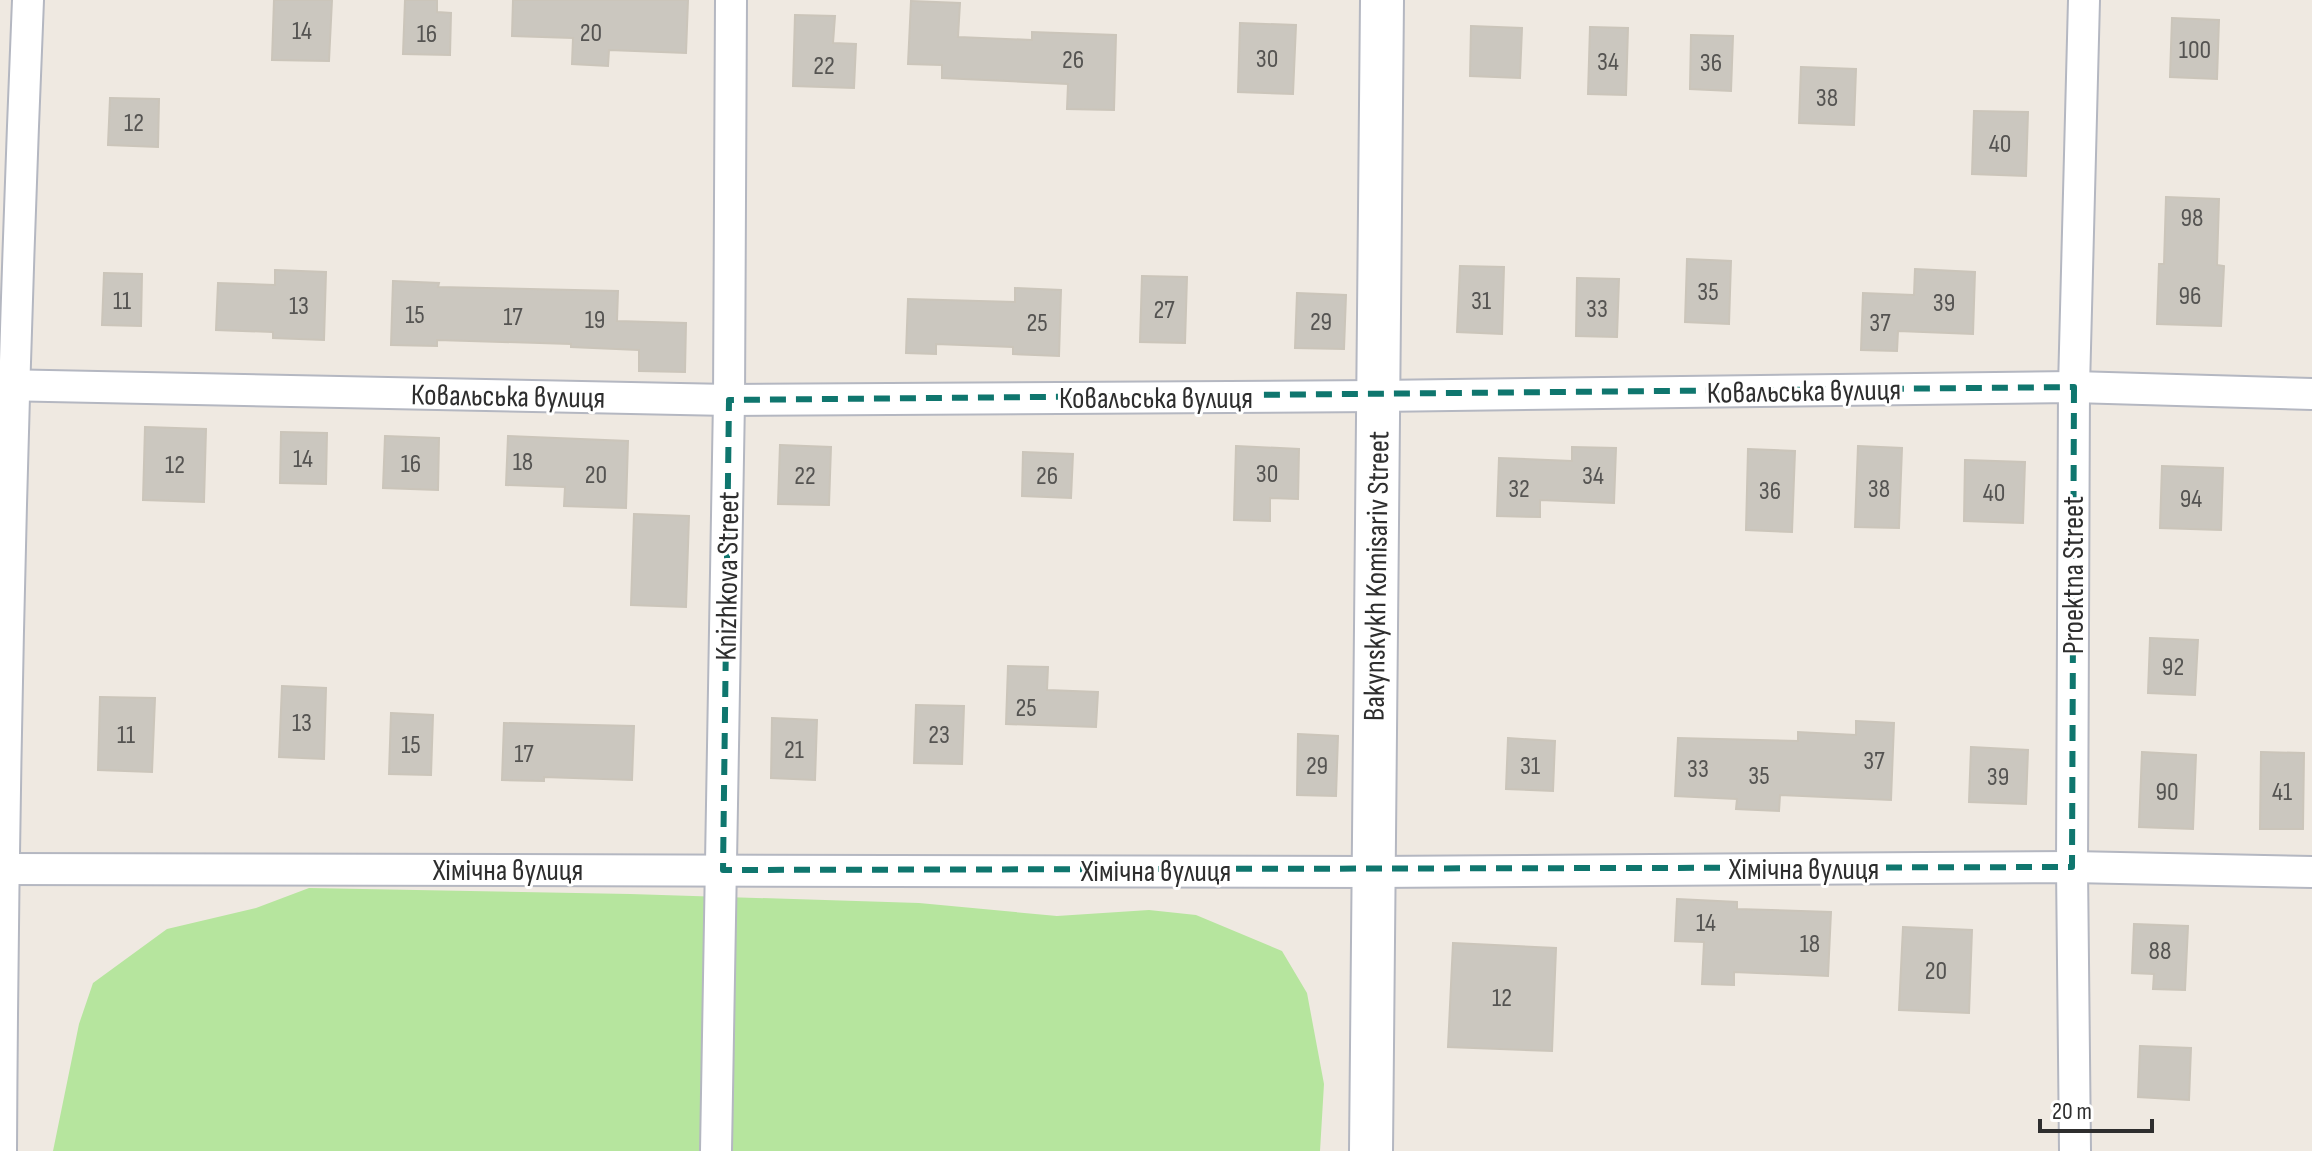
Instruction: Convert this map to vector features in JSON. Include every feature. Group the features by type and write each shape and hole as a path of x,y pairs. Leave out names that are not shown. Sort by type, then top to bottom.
{"street":[{"path":"1,1151 6,385 28,0"},
{"name":"Knizhkova Street","path":"716,1151 723,870 731,0"},
{"name":"Bakynskykh Komisariv Street","path":"1371,1151 1382,0"},
{"name":"Proektna Street","path":"2075,1151 2072,867 2074,387 2084,0"},
{"name":"Ковальська вулиця","path":"6,385 729,400 2074,387 2312,394"},
{"name":"Хімічна вулиця","path":"1,869 1373,872 2072,867 2312,872"}],"highlighted area":[{"path":"2074,387 2072,867 723,870 729,400"}],"green space":[{"path":"309,888 919,903 1057,916 1149,910 1196,915 1282,951 1307,993 1324,1084 1320,1151 53,1151 79,1024 93,983 167,929 256,908"}],"building":[{"path":"274,0 332,0 329,61 272,60"},
{"path":"405,0 437,0 437,12 451,13 450,55 403,54"},
{"path":"513,0 688,0 686,53 609,50 608,66 572,64 573,38 512,36"},
{"path":"911,1 960,3 958,37 1032,40 1032,32 1116,35 1114,110 1067,109 1068,84 942,78 942,65 908,64"},
{"path":"795,15 835,16 833,43 856,44 854,88 793,86"},
{"path":"2172,18 2219,20 2217,79 2170,77"},
{"path":"1240,23 1296,25 1293,94 1238,92"},
{"path":"1471,26 1522,28 1520,78 1470,76"},
{"path":"1590,27 1628,28 1626,95 1588,94"},
{"path":"1691,35 1733,36 1731,91 1690,89"},
{"path":"1801,67 1856,69 1854,125 1799,123"},
{"path":"110,98 159,99 158,147 108,145"},
{"path":"1974,111 2028,112 2026,176 1972,174"},
{"path":"2166,197 2219,199 2217,265 2224,266 2221,326 2157,324 2159,264 2164,264"},
{"path":"1687,259 1731,261 1729,324 1685,322"},
{"path":"1460,266 1504,267 1502,334 1457,332"},
{"path":"1915,269 1975,272 1973,334 1898,331 1897,351 1861,350 1863,293 1914,295"},
{"path":"275,270 326,272 324,340 273,338 273,332 216,330 218,283 275,285"},
{"path":"104,273 142,274 141,326 102,325"},
{"path":"1142,276 1187,277 1185,343 1140,342"},
{"path":"1577,278 1619,279 1617,337 1576,336"},
{"path":"393,281 439,283 438,287 618,291 617,321 686,323 685,372 639,371 639,350 571,347 571,344 437,340 437,346 391,345"},
{"path":"1015,288 1061,290 1059,356 1013,354 1013,347 936,344 936,354 906,353 908,299 1015,302"},
{"path":"1297,293 1346,295 1344,349 1295,348"},
{"path":"145,427 206,429 204,502 143,500"},
{"path":"281,432 327,433 326,484 280,483"},
{"path":"385,436 439,438 438,490 383,488"},
{"path":"508,436 628,441 626,508 564,506 565,487 506,485"},
{"path":"780,445 831,447 829,505 778,504"},
{"path":"1236,446 1299,449 1298,499 1270,498 1270,521 1234,520"},
{"path":"1858,446 1902,448 1899,528 1855,527"},
{"path":"1572,447 1616,448 1614,503 1540,500 1540,517 1497,516 1499,458 1572,461"},
{"path":"1748,449 1795,451 1792,532 1746,530"},
{"path":"1023,452 1073,454 1071,498 1022,496"},
{"path":"1965,460 2025,462 2023,523 1964,521"},
{"path":"2162,466 2223,468 2221,530 2160,528"},
{"path":"634,514 689,516 686,607 631,605"},
{"path":"2150,638 2198,640 2195,695 2148,693"},
{"path":"1008,666 1048,667 1047,690 1098,692 1096,727 1006,724"},
{"path":"282,686 326,688 324,759 279,757"},
{"path":"100,697 155,698 152,772 98,770"},
{"path":"916,705 964,706 962,764 914,763"},
{"path":"391,713 433,715 431,775 389,774"},
{"path":"772,718 817,720 815,780 771,778"},
{"path":"1856,721 1894,723 1891,800 1780,795 1779,811 1736,809 1737,799 1675,796 1678,738 1798,741 1798,732 1856,735"},
{"path":"504,723 634,726 632,780 544,777 544,781 502,780"},
{"path":"1298,734 1338,736 1336,796 1297,795"},
{"path":"1508,738 1555,741 1553,791 1506,789"},
{"path":"1971,747 2028,750 2026,804 1969,802"},
{"path":"2142,752 2196,755 2193,829 2139,827"},
{"path":"2261,752 2304,753 2303,829 2260,829"},
{"path":"1677,899 1737,902 1737,909 1831,912 1828,976 1734,972 1734,985 1702,984 1704,942 1675,941"},
{"path":"2134,924 2188,926 2185,990 2153,989 2154,974 2132,973"},
{"path":"1903,927 1972,930 1969,1013 1899,1010"},
{"path":"1453,943 1556,948 1552,1051 1448,1047"},
{"path":"2140,1046 2191,1048 2189,1100 2138,1097"}]}
